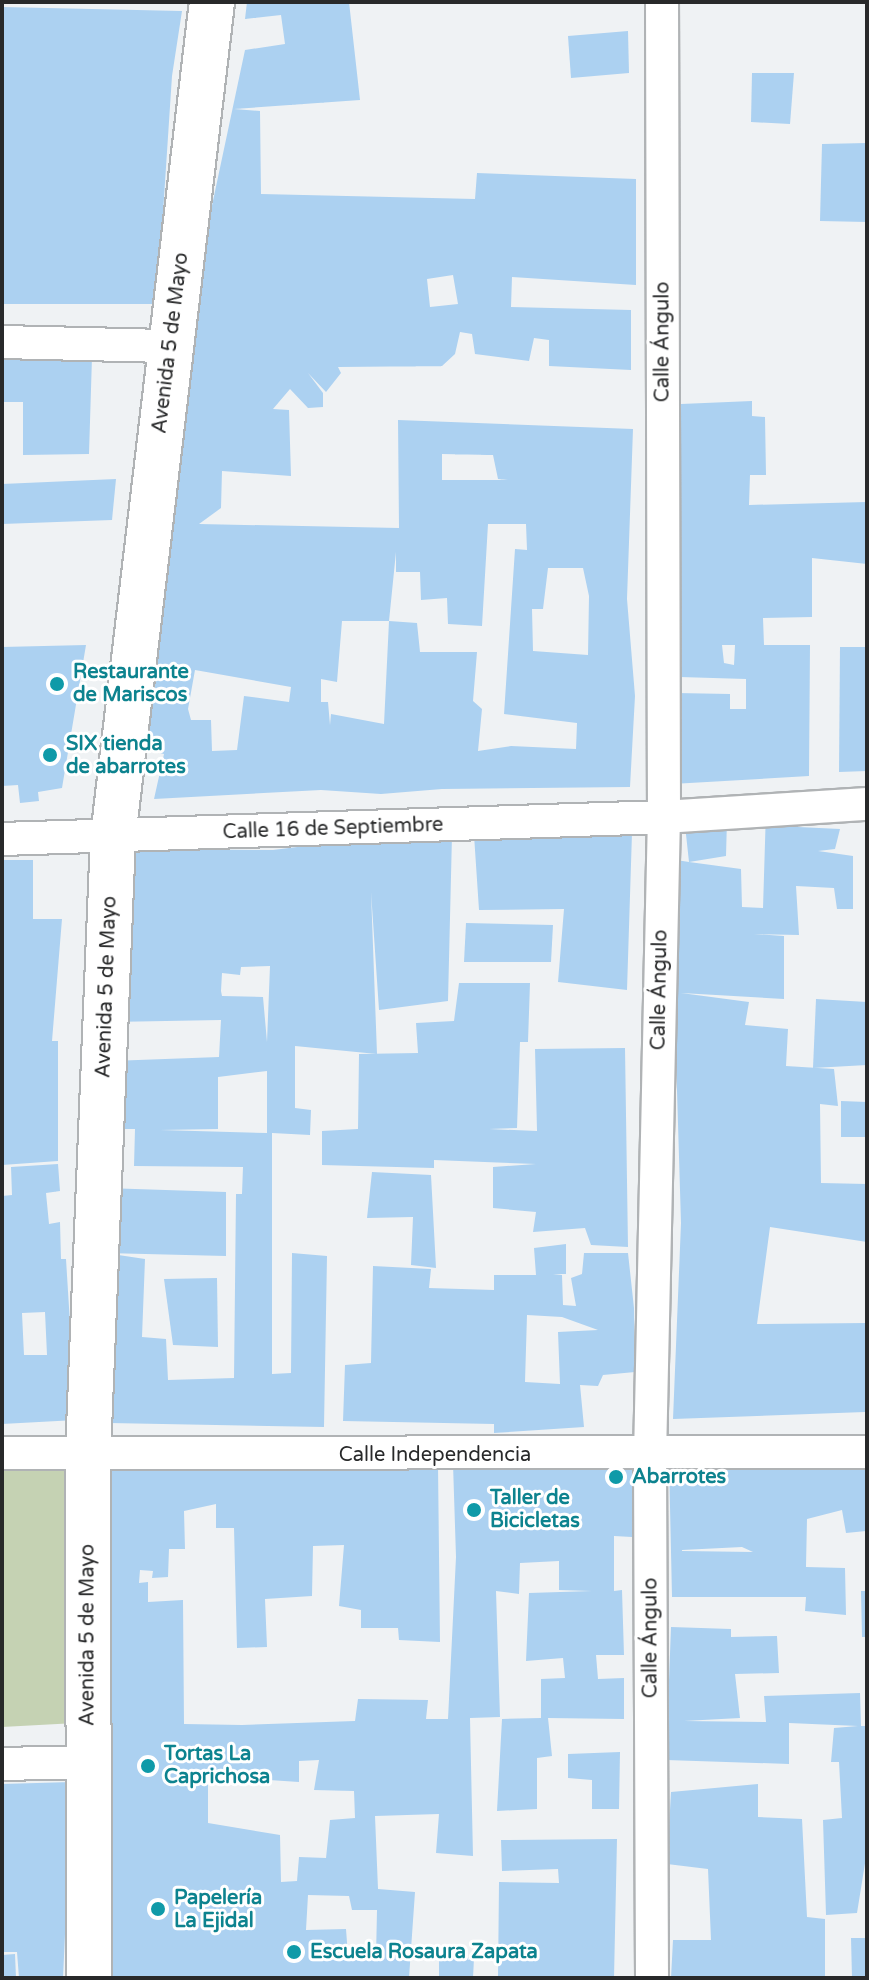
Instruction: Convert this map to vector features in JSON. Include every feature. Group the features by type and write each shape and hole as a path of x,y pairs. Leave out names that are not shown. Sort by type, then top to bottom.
{"main road":[{"name":"Avenida 5 de Mayo","path":"89,1978 88,1454 113,837 212,2"}],"street":[{"name":"Calle Ángulo","path":"652,1978 650,1457 664,817 662,2"},
{"path":"2,342 170,346"},
{"name":"Calle 16 de Septiembre","path":"2,839 664,817 867,804"},
{"name":"Calle Independencia","path":"2,1453 650,1457 867,1452"},
{"path":"2,1764 89,1762"}],"green space":[{"path":"2,1468 74,1469 76,1723 2,1727"}],"building":[{"path":"247,2 349,2 360,100 234,109 260,111 261,194 475,199 477,173 636,179 636,285 512,277 511,307 631,310 631,370 549,366 549,340 534,338 529,361 475,354 472,334 460,332 455,354 442,366 338,367 341,373 326,392 308,373 323,393 323,407 308,408 290,389 273,409 289,410 291,476 222,471 221,508 199,524 399,528 398,420 633,429 627,599 635,696 630,787 442,789 381,794 321,790 154,799 164,754 130,746 207,229 245,50 285,44 281,15 245,19","holes":["453,275 458,304 430,307 427,279","442,454 493,455 498,479 508,480 442,480","488,524 526,524 527,550 515,549 504,714 577,723 576,749 511,746 478,751 482,709 473,701 477,652 420,652 417,623 389,621 396,552 396,572 420,572 421,600 447,598 448,624 482,626","548,568 583,568 589,596 588,655 533,651 532,609 543,609","342,621 389,621 384,724 331,714 330,725 328,702 321,702 321,679 337,682","195,670 291,687 289,702 244,696 237,750 212,751 211,720 191,720 188,709"]},
{"path":"2,7 182,11 172,76 157,304 2,304"},
{"path":"628,31 629,73 571,78 568,36"},
{"path":"752,73 794,73 790,124 751,122"},
{"path":"867,143 867,222 820,221 822,144"},
{"path":"2,355 92,357 89,454 23,455 23,402 2,402"},
{"path":"752,401 752,416 765,417 766,475 750,475 749,505 867,502 867,564 812,558 812,617 763,618 764,645 810,645 809,776 672,784 676,693 730,694 730,709 746,709 746,679 680,677 681,404","holes":["722,645 735,645 734,665 724,663"]},
{"path":"116,479 112,520 2,524 2,484"},
{"path":"86,645 62,788 38,792 39,801 20,803 18,785 2,786 2,647"},
{"path":"840,647 867,647 867,771 839,772"},
{"path":"799,808 798,827 840,829 835,849 818,851 853,856 853,909 837,909 834,888 796,886 799,935 754,934 784,936 784,999 681,993 749,1002 745,1025 788,1029 786,1066 834,1069 838,1106 820,1104 821,1183 867,1184 867,1242 770,1227 757,1324 867,1323 865,1412 673,1419 681,1223 670,859 741,869 742,907 763,908 766,810"},
{"path":"684,816 727,820 726,856 689,862"},
{"path":"632,833 627,990 558,982 564,909 479,910 474,835"},
{"path":"452,835 448,1001 379,1010 371,892 377,1054 295,1046 295,1108 311,1110 310,1135 272,1133 272,1374 291,1373 292,1253 327,1256 324,1427 109,1423 105,1253 145,1259 142,1337 166,1339 168,1380 234,1378 236,1194 242,1194 243,1167 134,1166 135,1129 108,1129 111,1061 219,1057 221,1020 111,1022 121,849 273,850 370,838","holes":["270,966 267,1042 263,997 222,996 221,991 222,973 240,975 241,967","267,1071 267,1133 160,1130 218,1129 218,1077"]},
{"path":"2,860 33,860 33,919 62,919 52,1041 58,1041 58,1161 2,1165"},
{"path":"466,923 553,925 551,962 464,962"},
{"path":"459,983 530,983 528,1042 520,1042 517,1128 489,1129 537,1131 535,1049 625,1048 628,1247 591,1245 585,1228 533,1232 536,1212 493,1208 493,1167 536,1164 434,1160 434,1168 322,1165 322,1131 358,1129 359,1054 418,1053 416,1023 454,1021"},
{"path":"816,999 867,1002 867,1065 813,1068"},
{"path":"841,1101 867,1102 867,1137 841,1137"},
{"path":"58,1164 60,1191 46,1193 49,1224 60,1222 61,1259 66,1259 76,1420 2,1424 2,1196 12,1195 11,1167","holes":["45,1312 47,1355 24,1355 22,1313"]},
{"path":"372,1172 431,1175 436,1268 411,1265 413,1217 367,1218"},
{"path":"105,1188 226,1192 226,1256 105,1253"},
{"path":"566,1244 566,1274 553,1274 562,1275 563,1305 576,1306 571,1278 582,1274 584,1253 628,1253 634,1308 635,1372 603,1375 598,1386 580,1385 584,1427 494,1433 494,1424 343,1421 345,1365 371,1363 373,1266 431,1269 429,1288 494,1290 494,1275 536,1275 534,1248","holes":["527,1315 562,1317 598,1330 558,1332 560,1384 525,1382"]},
{"path":"217,1278 218,1347 173,1345 164,1279"},
{"path":"867,1460 866,1531 846,1533 842,1510 807,1519 806,1567 845,1568 846,1615 805,1611 806,1597 672,1597 669,1461","holes":["742,1547 753,1552 682,1551 682,1550"]},
{"path":"453,1464 634,1465 632,1537 614,1536 614,1591 622,1590 624,1655 596,1655 598,1679 624,1678 624,1719 548,1718 552,1756 537,1758 537,1809 497,1811 502,1719 541,1718 541,1679 565,1678 563,1658 526,1661 529,1593 592,1591 559,1590 559,1561 520,1563 519,1594 496,1591 500,1717 470,1718 473,1856 436,1853 439,1814 375,1816 378,1889 415,1892 409,1978 102,1978 107,1783 112,1755 105,1652 106,1468 366,1471 438,1465 440,1642 399,1640 398,1628 361,1628 361,1610 339,1606 344,1545 313,1546 312,1596 265,1599 267,1647 237,1648 234,1528 216,1528 216,1504 184,1511 185,1549 169,1549 168,1577 152,1578 153,1571 140,1570 139,1583 148,1582 148,1602 183,1600 184,1724 355,1721 358,1699 428,1700 426,1719 448,1719 456,1557","holes":["319,1760 314,1790 354,1791 355,1818 330,1820 326,1858 299,1857 297,1881 281,1882 280,1835 208,1823 208,1776 299,1782 299,1761","308,1895 349,1896 352,1910 377,1910 376,1957 348,1956 346,1929 306,1930"]},
{"path":"861,1591 867,1591 867,1637 862,1637"},
{"path":"671,1627 731,1629 731,1637 777,1636 779,1673 735,1674 740,1718 684,1721 766,1722 764,1696 860,1693 861,1726 867,1726 867,1851 857,1913 826,1915 823,1820 842,1818 839,1762 831,1762 834,1728 858,1726 789,1723 789,1764 666,1760"},
{"path":"620,1752 619,1809 592,1809 592,1780 568,1778 568,1754"},
{"path":"72,1782 63,1978 19,1978 17,1952 2,1952 2,1784"},
{"path":"758,1784 758,1817 802,1819 807,1917 825,1919 825,1978 671,1978 673,1940 711,1940 708,1869 667,1864 671,1792"},
{"path":"617,1839 614,1978 498,1978 499,1882 559,1883 558,1869 502,1871 501,1840"},
{"path":"851,1938 867,1938 867,1978 852,1978"},
{"path":"15,1954 16,1978 2,1978 2,1955"},
{"path":"439,1957 474,1958 473,1978 439,1978"}],"place":[{"name":"Restaurante de Mariscos","path":"57,684"},
{"name":"SIX tienda de abarrotes","path":"50,755"},
{"name":"Abarrotes","path":"616,1477"},
{"name":"Taller de Bicicletas","path":"474,1510"},
{"name":"Tortas La Caprichosa","path":"148,1766"},
{"name":"Papelería La Ejidal","path":"158,1909"},
{"name":"Escuela Rosaura Zapata","path":"294,1952"}]}
